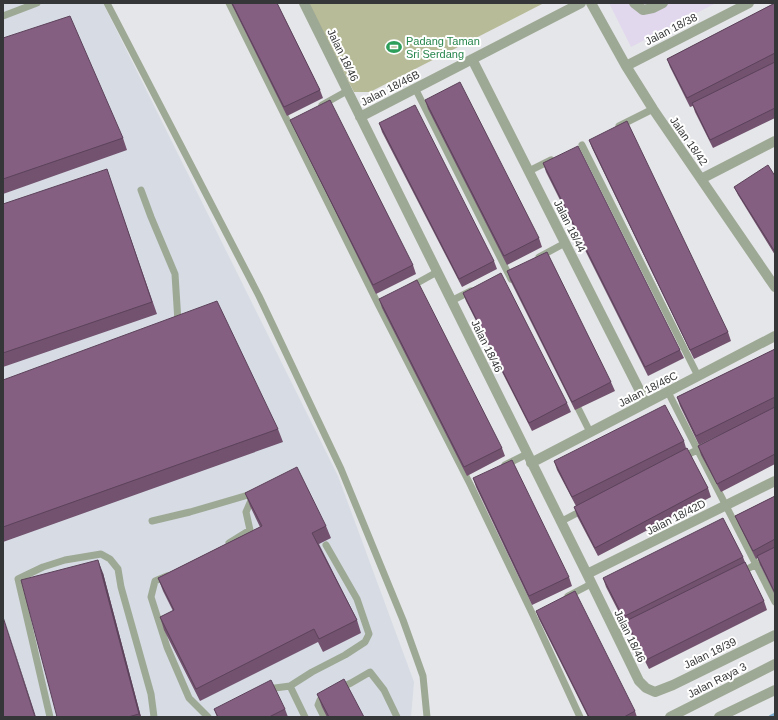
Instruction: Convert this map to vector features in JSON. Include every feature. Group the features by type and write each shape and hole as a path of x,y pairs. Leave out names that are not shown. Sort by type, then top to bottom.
{"street":[{"name":"Jalan 18/46","path":"304,3 639,681 646,688 655,692"},
{"name":"Jalan 18/46B","path":"360,116 581,3"},
{"name":"Jalan 18/42","path":"591,3 626,66 653,109 775,287"},
{"path":"634,3 643,10 653,8 663,3"},
{"name":"Jalan 18/38","path":"626,66 749,3"},
{"name":"Jalan 18/44","path":"472,59 646,403"},
{"path":"702,179 775,141"},
{"name":"Jalan 18/46C","path":"529,458 590,432 775,336"},
{"name":"Jalan 18/42D","path":"587,574 775,481"},
{"name":"Jalan 18/39","path":"655,692 673,685 775,635"},
{"name":"Jalan Raya 3","path":"670,717 775,664"},
{"path":"719,717 775,690"}],"lane":[{"path":"3,16 37,3"},
{"path":"106,3 259,296 341,469 403,620 423,676 427,717"},
{"path":"229,3 292,122 381,302 473,482 536,613 580,717"},
{"path":"415,88 511,271 514,286"},
{"path":"315,109 348,91"},
{"path":"610,130 653,109"},
{"path":"589,141 578,146 698,376"},
{"path":"529,171 555,158"},
{"path":"141,190 151,218 175,274 178,322 170,325"},
{"path":"533,259 565,243"},
{"path":"500,276 511,271"},
{"path":"404,290 437,272"},
{"path":"451,301 479,287"},
{"path":"569,390 590,432"},
{"path":"668,392 775,602"},
{"path":"677,460 711,442"},
{"path":"501,467 529,458"},
{"path":"152,521 190,512 258,491 246,512 250,530 223,547"},
{"path":"560,522 588,507"},
{"path":"261,694 275,688 290,686 365,642 369,634 357,598 326,544"},
{"path":"50,717 18,579 43,567 65,560 101,554 110,559 118,569 150,694 154,717"},
{"path":"735,575 775,554"},
{"path":"176,572 156,581 151,597 167,647 189,698 212,716"},
{"path":"559,601 591,584"},
{"path":"616,634 644,620"},
{"path":"324,717 318,705 320,700 330,692 351,683 370,672 384,690 397,717"},
{"path":"290,686 305,717"}],"shaded area":[{"path":"3,3 103,3 338,476 414,682 411,717 3,717"},
{"path":"609,3 716,3 631,47"}],"green space":[{"name":"Padang Taman Sri Serdang","path":"308,3 544,3 370,92 354,92"}],"building":[{"path":"232,3 277,3 320,90 284,107"},
{"path":"775,3 775,53 687,98 667,59"},
{"path":"70,16 123,138 3,179 3,38"},
{"path":"775,62 775,108 710,140 692,103"},
{"path":"460,82 539,238 504,256 425,100"},
{"path":"330,100 413,265 373,285 290,120"},
{"path":"415,105 494,261 459,279 379,123"},
{"path":"627,121 728,332 690,350 589,140"},
{"path":"578,146 680,350 645,367 543,163"},
{"path":"768,165 775,176 775,252 734,187"},
{"path":"107,169 152,302 3,353 3,204"},
{"path":"547,252 611,382 572,402 507,271"},
{"path":"501,273 567,403 529,423 463,293"},
{"path":"417,280 502,448 464,467 379,299"},
{"path":"217,301 278,429 3,527 3,380"},
{"path":"775,349 775,397 696,436 677,397"},
{"path":"665,405 684,441 572,497 554,461"},
{"path":"775,407 775,454 717,484 698,446"},
{"path":"687,448 708,488 595,548 574,507"},
{"path":"512,460 569,577 529,596 473,478"},
{"path":"297,467 326,526 312,533 357,620 319,639 314,629 196,689 160,617 174,610 158,578 262,526 245,493"},
{"path":"775,496 775,539 753,551 735,516"},
{"path":"723,518 743,557 623,617 603,578"},
{"path":"775,547 775,593 757,556"},
{"path":"98,560 139,714 128,717 57,717 21,580"},
{"path":"745,562 764,601 646,660 626,621"},
{"path":"575,591 635,711 624,717 589,717 536,611"},
{"path":"3,617 35,717 3,717"},
{"path":"344,679 364,717 329,717 317,694"},
{"path":"271,680 285,709 269,717 218,717 214,709"}],"waterway":[{"path":"771,717 775,715"}],"place":[{"name":"Padang Taman Sri Serdang","path":"394,47"}]}
